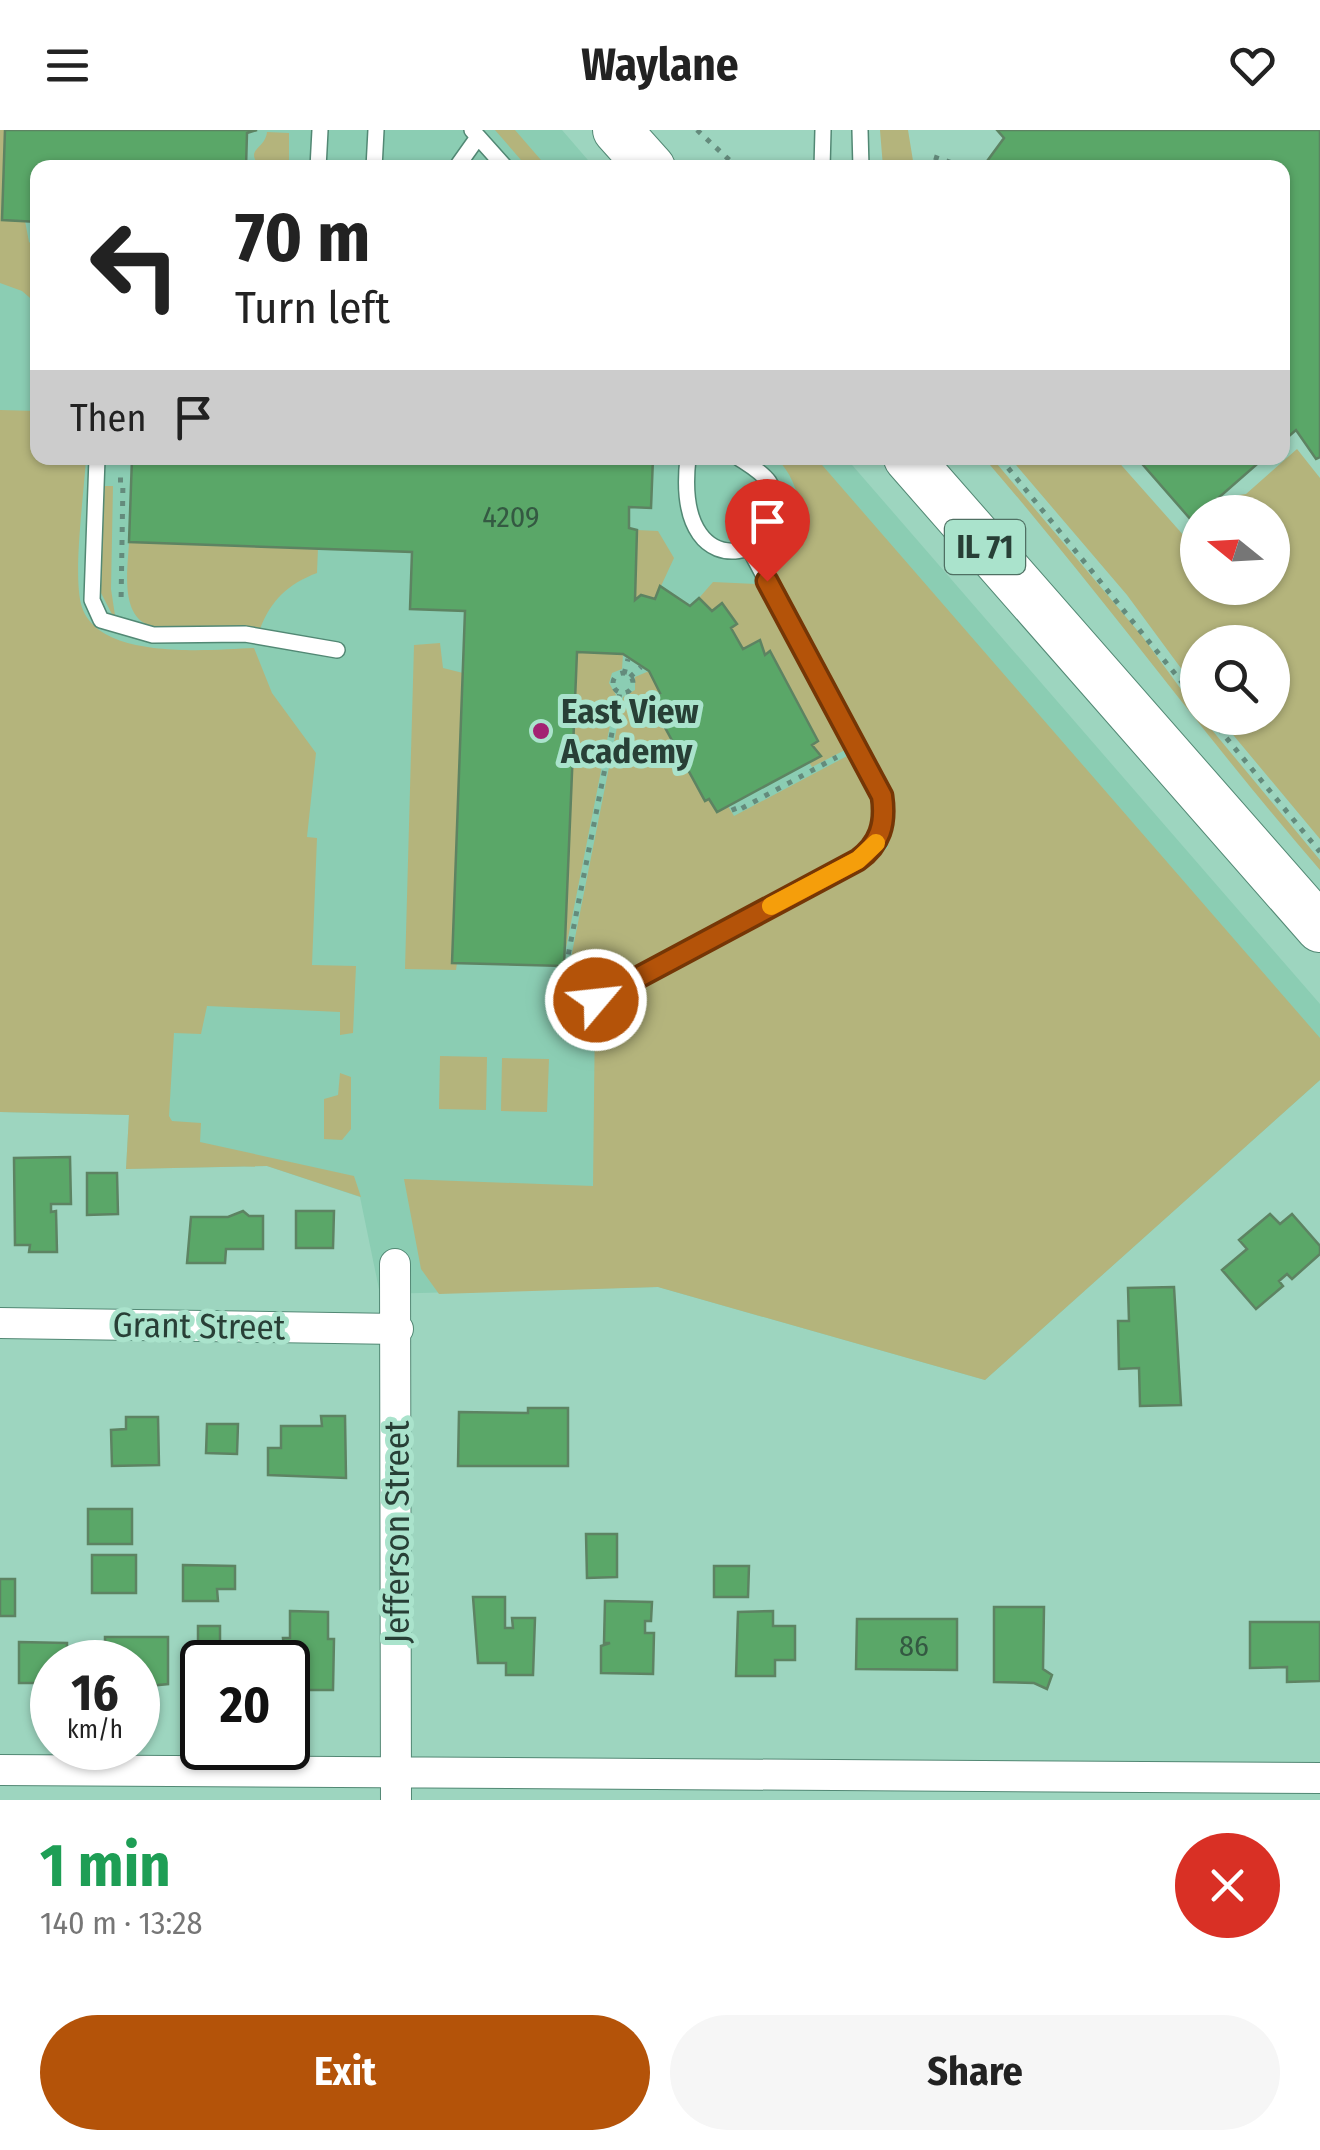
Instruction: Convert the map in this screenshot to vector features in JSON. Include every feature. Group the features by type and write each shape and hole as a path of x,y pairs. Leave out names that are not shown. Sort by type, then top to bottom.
{"main road":[{"path":"618,130 644,160"},
{"name":"IL 71","path":"914,465 1320,928"}],"street":[{"name":"Jefferson Street","path":"395,1264 396,1787"},
{"name":"Grant Street","path":"0,1323 398,1329"},
{"path":"0,1770 396,1787 1198,1788 1320,1778"}],"lane":[{"path":"318,160 320,130"},
{"path":"374,160 376,130"},
{"path":"822,160 823,130"},
{"path":"860,130 861,160"},
{"path":"460,160 475,133 499,160"},
{"path":"97,465 92,600 101,620 154,635 245,634 337,650"},
{"path":"688,465 687,509 696,534 714,548 749,548 773,528 777,503 768,480 748,465"},
{"path":"596,1000 870,852 878,840 884,812 882,796 749,548"}],"path":[{"path":"697,130 729,160"},
{"path":"934,157 943,160"},
{"path":"1006,465 1180,680"},
{"path":"113,480 122,480 118,573 123,614 130,630"},
{"path":"620,692 632,687 627,675 628,658"},
{"path":"556,970 565,971 620,692 613,681 640,667"},
{"path":"1224,735 1320,852"},
{"path":"733,807 735,812 857,746"}],"shaded area":[{"name":"East View Academy","path":"0,130 562,130 588,160 30,160 30,465 852,465 1320,1004 1320,1080 985,1380 658,1287 380,1294 360,1197 267,1166 126,1169 129,1115 0,1112"},
{"path":"0,130 5,130 2,220 25,221 30,243 30,298 0,283"},
{"path":"495,130 515,130 541,160 521,160"},
{"path":"880,130 908,130 913,160 882,160"},
{"path":"267,132 289,133 289,160 256,160 255,152"},
{"path":"0,410 30,411 30,465 85,465 78,572 81,604 91,622 108,635 156,648 254,648 272,693 316,753 307,837 317,838 312,965 356,966 353,1033 340,1035 340,1012 207,1006 201,1034 174,1033 169,1116 172,1121 201,1123 200,1142 354,1176 361,1197 267,1166 126,1169 129,1115 0,1112"},
{"path":"1297,449 1320,478 1320,839 1233,735 1290,735 1290,625 1180,625 1180,667 1127,595 1016,465 1121,465 1180,531 1180,605 1290,605 1290,495 1239,495 1246,494 1279,465 1290,465 1290,455"},
{"path":"782,465 822,465 1320,1038 1320,1080 985,1380 658,1287 439,1294 421,1269 404,1179 593,1186 595,1012 865,870 888,847 893,798 774,573 773,562 794,540 800,512"},
{"path":"990,465 998,465 1142,636 1180,688 1180,699"},
{"path":"103,486 113,486 111,589 116,622 101,593"},
{"path":"637,530 658,531 674,558 655,599 635,600"},
{"path":"129,542 318,548 317,573 282,594 260,629 151,626 141,621 130,602"},
{"path":"713,582 756,584 845,750 812,767 809,762 821,756 812,745 818,741 770,652 765,655 759,640 743,649 731,628 737,623 722,604 712,611 699,598"},
{"path":"440,643 443,668 463,673 452,962 457,963 456,970 405,969 414,645"},
{"path":"577,652 623,654 622,669 612,673 609,683 616,695 564,958"},
{"path":"649,671 660,693 655,696 661,707 656,712 705,800 709,799 717,812 728,806 734,816 849,755 871,795 873,829 827,868 791,890 606,985 593,987 571,981 568,973 623,697 635,690 635,677"},
{"path":"1209,735 1216,735 1320,860 1320,870"},
{"path":"440,1056 487,1057 486,1110 439,1109"},
{"path":"502,1058 549,1059 547,1112 501,1111"},
{"path":"340,1073 351,1077 351,1129 342,1140 324,1139 324,1099 338,1095"}],"building":[{"path":"5,130 257,130 247,133 246,160 30,160 30,222 2,220"},
{"path":"997,130 1320,130 1320,457 1316,459 1296,430 1290,435 1290,160 988,160 1004,138"},
{"path":"132,465 653,465 651,508 629,507 629,528 637,530 635,600 641,595 655,599 660,586 690,606 699,598 712,611 722,603 737,624 731,628 743,649 760,640 765,655 770,651 818,741 812,745 821,756 717,812 709,799 705,801 656,711 661,707 655,695 660,693 649,671 623,654 577,652 564,966 452,963 465,611 410,609 412,552 129,542"},
{"path":"1143,465 1256,465 1222,495 1180,495 1180,507"},
{"path":"70,1157 71,1204 51,1204 51,1212 56,1211 57,1252 29,1252 30,1245 15,1245 14,1158"},
{"path":"87,1173 117,1173 118,1214 87,1215"},
{"path":"243,1211 249,1216 263,1216 263,1249 226,1249 225,1263 187,1263 191,1217 228,1217"},
{"path":"296,1211 334,1211 333,1248 296,1248"},
{"path":"1270,1214 1280,1224 1292,1214 1320,1246 1320,1254 1292,1279 1287,1274 1279,1281 1283,1286 1256,1309 1222,1270 1247,1249 1239,1240"},
{"path":"1174,1287 1181,1405 1140,1406 1139,1368 1119,1369 1118,1321 1129,1321 1128,1288"},
{"path":"528,1408 568,1408 568,1466 458,1466 459,1412 528,1413"},
{"path":"321,1416 345,1416 346,1478 268,1475 268,1448 281,1448 281,1426 322,1426"},
{"path":"126,1417 158,1417 159,1465 112,1466 111,1430 126,1429"},
{"path":"207,1424 238,1424 237,1454 206,1453"},
{"path":"88,1509 132,1509 132,1544 88,1544"},
{"path":"586,1534 617,1534 617,1577 587,1578"},
{"path":"92,1555 136,1555 136,1593 92,1593"},
{"path":"183,1565 235,1566 235,1589 217,1589 218,1601 183,1601"},
{"path":"714,1566 749,1566 748,1597 714,1597"},
{"path":"0,1579 15,1579 15,1616 0,1616"},
{"path":"473,1597 505,1597 505,1628 513,1628 512,1618 535,1618 533,1675 506,1675 506,1663 478,1663"},
{"path":"605,1601 652,1602 651,1621 645,1621 645,1633 654,1633 653,1674 601,1673 601,1646 610,1643 604,1643"},
{"path":"994,1607 1044,1607 1043,1669 1052,1675 1047,1689 1034,1683 994,1682"},
{"path":"290,1611 328,1612 328,1639 334,1639 333,1690 310,1690 310,1640 283,1640 290,1638"},
{"path":"773,1611 773,1626 795,1626 795,1660 775,1660 775,1676 736,1676 738,1612"},
{"path":"857,1619 957,1619 957,1670 856,1669"},
{"path":"1250,1622 1320,1622 1320,1681 1287,1682 1287,1667 1250,1668"},
{"path":"198,1626 220,1626 220,1640 198,1640"},
{"path":"168,1637 168,1684 160,1685 160,1640 105,1640"},
{"path":"19,1642 30,1642 30,1683 19,1683"}],"slow traffic":[{"path":"771,906 858,860 876,843"}],"place":[{"name":"East View Academy","path":"541,731"}],"route":[{"path":"596,1000 858,860 878,840 884,812 882,796 767,581"}]}
